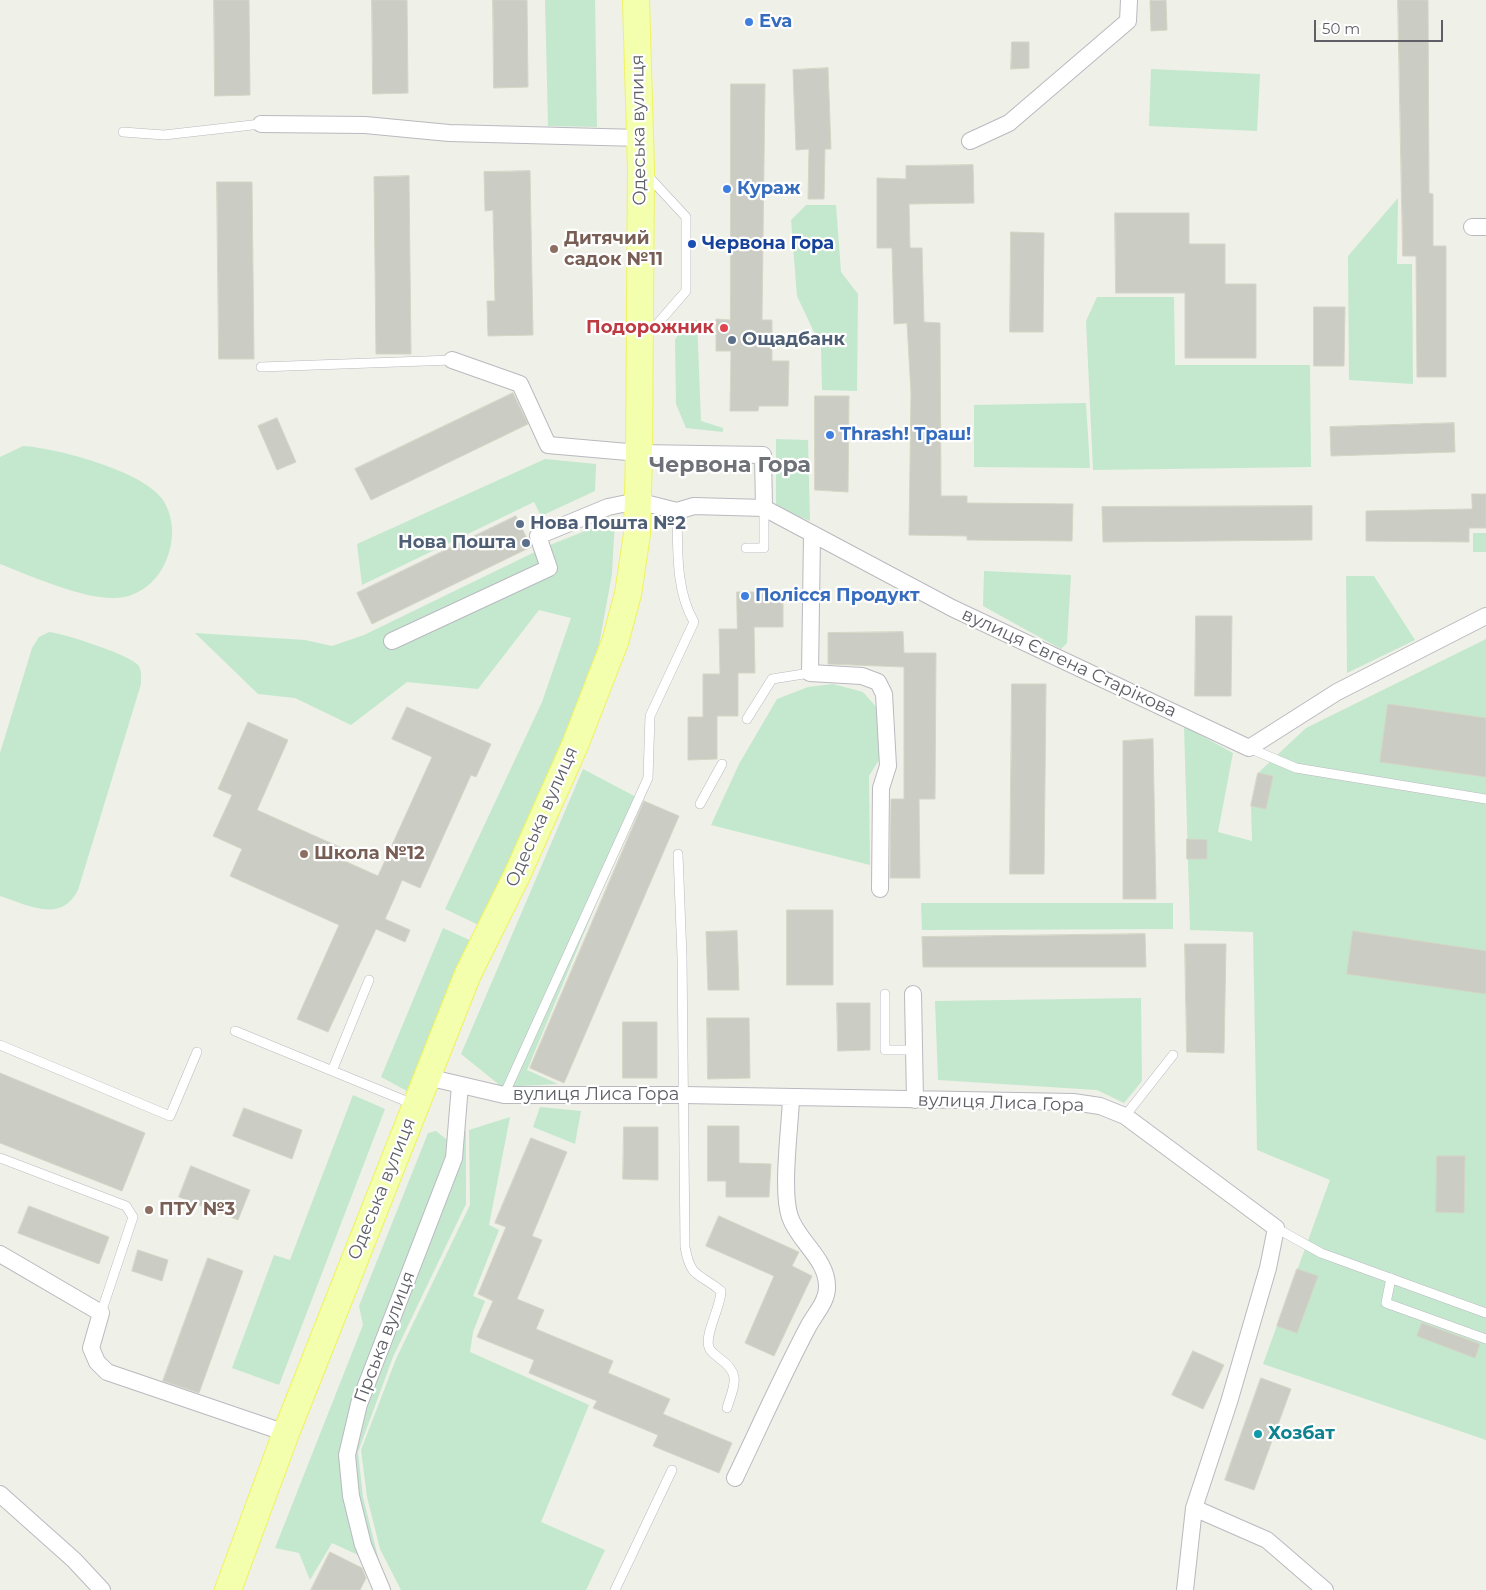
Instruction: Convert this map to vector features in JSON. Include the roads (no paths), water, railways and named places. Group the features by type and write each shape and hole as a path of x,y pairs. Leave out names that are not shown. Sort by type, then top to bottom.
{"main road":[{"name":"Одеська вулиця","path":"228,1590 286,1433 468,974 518,874 575,745 599,685 628,594 637,534 639,453 641,169 636,0"}],"street":[{"path":"970,141 1009,123 1128,21 1129,0"},
{"path":"261,124 365,125 449,133 640,138"},
{"path":"452,360 520,384 548,445 639,453 763,455 764,508"},
{"path":"392,641 549,568 538,536 608,507 638,500"},
{"name":"вулиця Євгена Старікова","path":"638,500 677,511 694,506 764,508 968,616 1249,748"},
{"path":"812,535 810,673 862,676 878,682 884,694 888,766 881,788 880,889"},
{"path":"1249,748 1337,692 1486,616"},
{"path":"913,994 915,1100"},
{"name":"вулиця Лиса Гора","path":"427,1077 504,1095 683,1095 792,1099 1073,1102 1100,1106 1125,1116 1276,1228"},
{"name":"Гірська вулиця","path":"382,1590 362,1545 351,1496 347,1455 359,1404 454,1158 460,1085"},
{"path":"735,1478 808,1327 823,1301 827,1286 822,1269 814,1253 799,1234 790,1217 786,1198 792,1099"},
{"path":"1185,1590 1194,1508 1229,1402 1268,1268 1276,1228"},
{"path":"0,1254 101,1313 91,1348 97,1362 108,1372 286,1433"},
{"path":"0,1494 74,1560 102,1590"},
{"path":"1194,1508 1267,1540 1325,1590"}],"lane":[{"path":"123,132 164,135 261,124"},
{"path":"640,345 686,291 686,217 641,169"},
{"path":"261,367 452,360"},
{"path":"746,548 764,548 764,508"},
{"path":"504,1095 648,778 650,716 694,622 687,609 678,568 677,511"},
{"path":"747,719 772,678 810,673"},
{"path":"1249,748 1296,768 1486,800"},
{"path":"700,804 722,764"},
{"path":"678,854 682,957 685,1247 688,1266 695,1274 721,1291 721,1301 708,1339 712,1353 730,1364 734,1372 735,1379 727,1408"},
{"path":"332,1071 369,980"},
{"path":"885,994 885,1050 914,1050"},
{"path":"235,1031 416,1105"},
{"path":"0,1045 170,1116 197,1052"},
{"path":"1125,1116 1173,1055"},
{"path":"0,1158 126,1206 133,1217 101,1313"},
{"path":"1276,1228 1321,1253 1486,1313"},
{"path":"1391,1278 1386,1303 1486,1339"},
{"path":"615,1590 672,1470"}],"place":[{"name":"Eva","path":"749,22"},
{"name":"Кураж","path":"727,189"},
{"name":"Червона Гора","path":"692,244"},
{"name":"Дитячий садок №11","path":"554,249"},
{"name":"Подорожник","path":"724,328"},
{"name":"Ощадбанк","path":"732,340"},
{"name":"Thrash! Траш!","path":"830,435"},
{"name":"Нова Пошта №2","path":"520,524"},
{"name":"Нова Пошта","path":"526,543"},
{"name":"Полісся Продукт","path":"745,596"},
{"name":"Школа №12","path":"304,854"},
{"name":"ПТУ №3","path":"149,1210"},
{"name":"Хозбат","path":"1258,1434"}],"district":[{"name":"Червона Гора","path":"730,466"}]}
